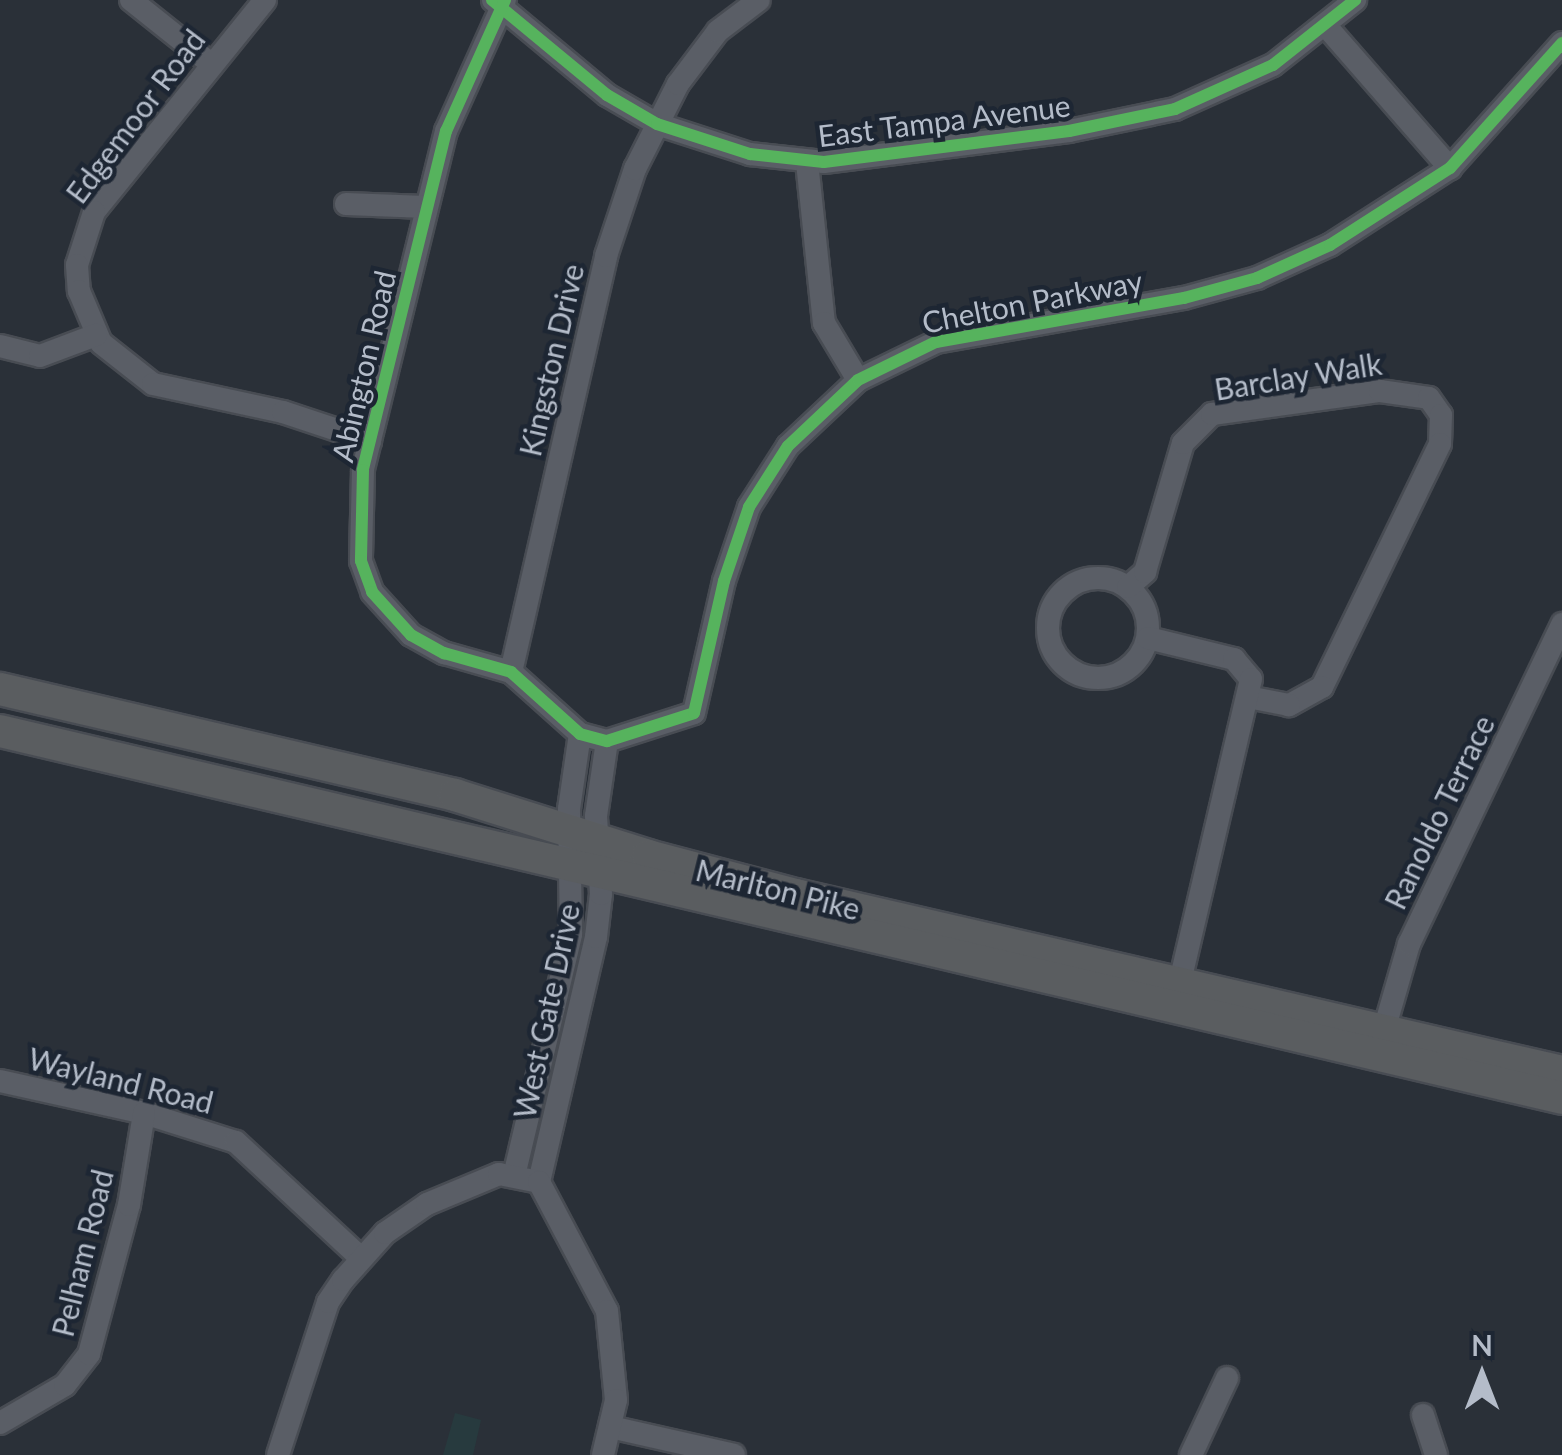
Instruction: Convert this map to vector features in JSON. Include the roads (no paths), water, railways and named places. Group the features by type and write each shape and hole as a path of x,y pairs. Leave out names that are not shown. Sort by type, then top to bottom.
{"highway":[{"name":"Marlton Pike","path":"0,689 586,850 1562,1098"},
{"name":"Marlton Pike","path":"0,731 586,850 648,856 756,885 1562,1072"},
{"path":"1420,1064 1444,1054 1562,1082"}],"street":[{"path":"131,0 210,64"},
{"name":"Edgemoor Road","path":"265,0 94,212 84,235 79,291 96,335 124,366 153,384 283,412 370,441"},
{"name":"Kingston Drive","path":"511,672 606,256 658,124 718,30 759,0"},
{"name":"East Tampa Avenue","path":"499,2 607,95 658,124 750,154 807,162 906,155 1174,109 1273,65 1355,0"},
{"name":"Abington Road","path":"499,2 446,131 370,441 359,531 372,592 412,635 444,653 511,672"},
{"path":"1326,26 1450,168"},
{"name":"Chelton Parkway","path":"593,738 694,713 724,581 749,507 788,446 858,380 936,342 1184,298 1257,278 1386,215 1450,168 1562,43"},
{"path":"807,162 824,324 858,380"},
{"path":"346,204 426,207"},
{"path":"0,346 40,356 96,335"},
{"name":"Barclay Walk","path":"1128,587 1145,572 1182,442 1212,414 1380,391 1429,398 1441,415 1440,444 1322,687 1289,705 1248,697"},
{"path":"1102,578 1128,587 1145,610 1148,638 1132,665 1104,677 1074,671 1052,646 1050,613 1070,586 1102,578"},
{"name":"Ranoldo Terrace","path":"1384,1030 1409,944 1562,624"},
{"path":"1148,638 1238,661 1250,676 1180,982"},
{"path":"511,672 593,738 586,850"},
{"name":"West Gate Drive","path":"526,1179 596,936 586,850"},
{"name":"Wayland Road","path":"0,1080 202,1128 252,1152 361,1258"},
{"name":"Pelham Road","path":"0,1423 65,1385 88,1354 128,1205 144,1113"},
{"path":"278,1455 328,1302 385,1233 448,1192 485,1177 526,1179 607,1311 616,1352 610,1427 602,1455"},
{"path":"1191,1455 1227,1378"},
{"path":"1423,1415 1436,1455"},
{"path":"610,1427 734,1455"}]}
